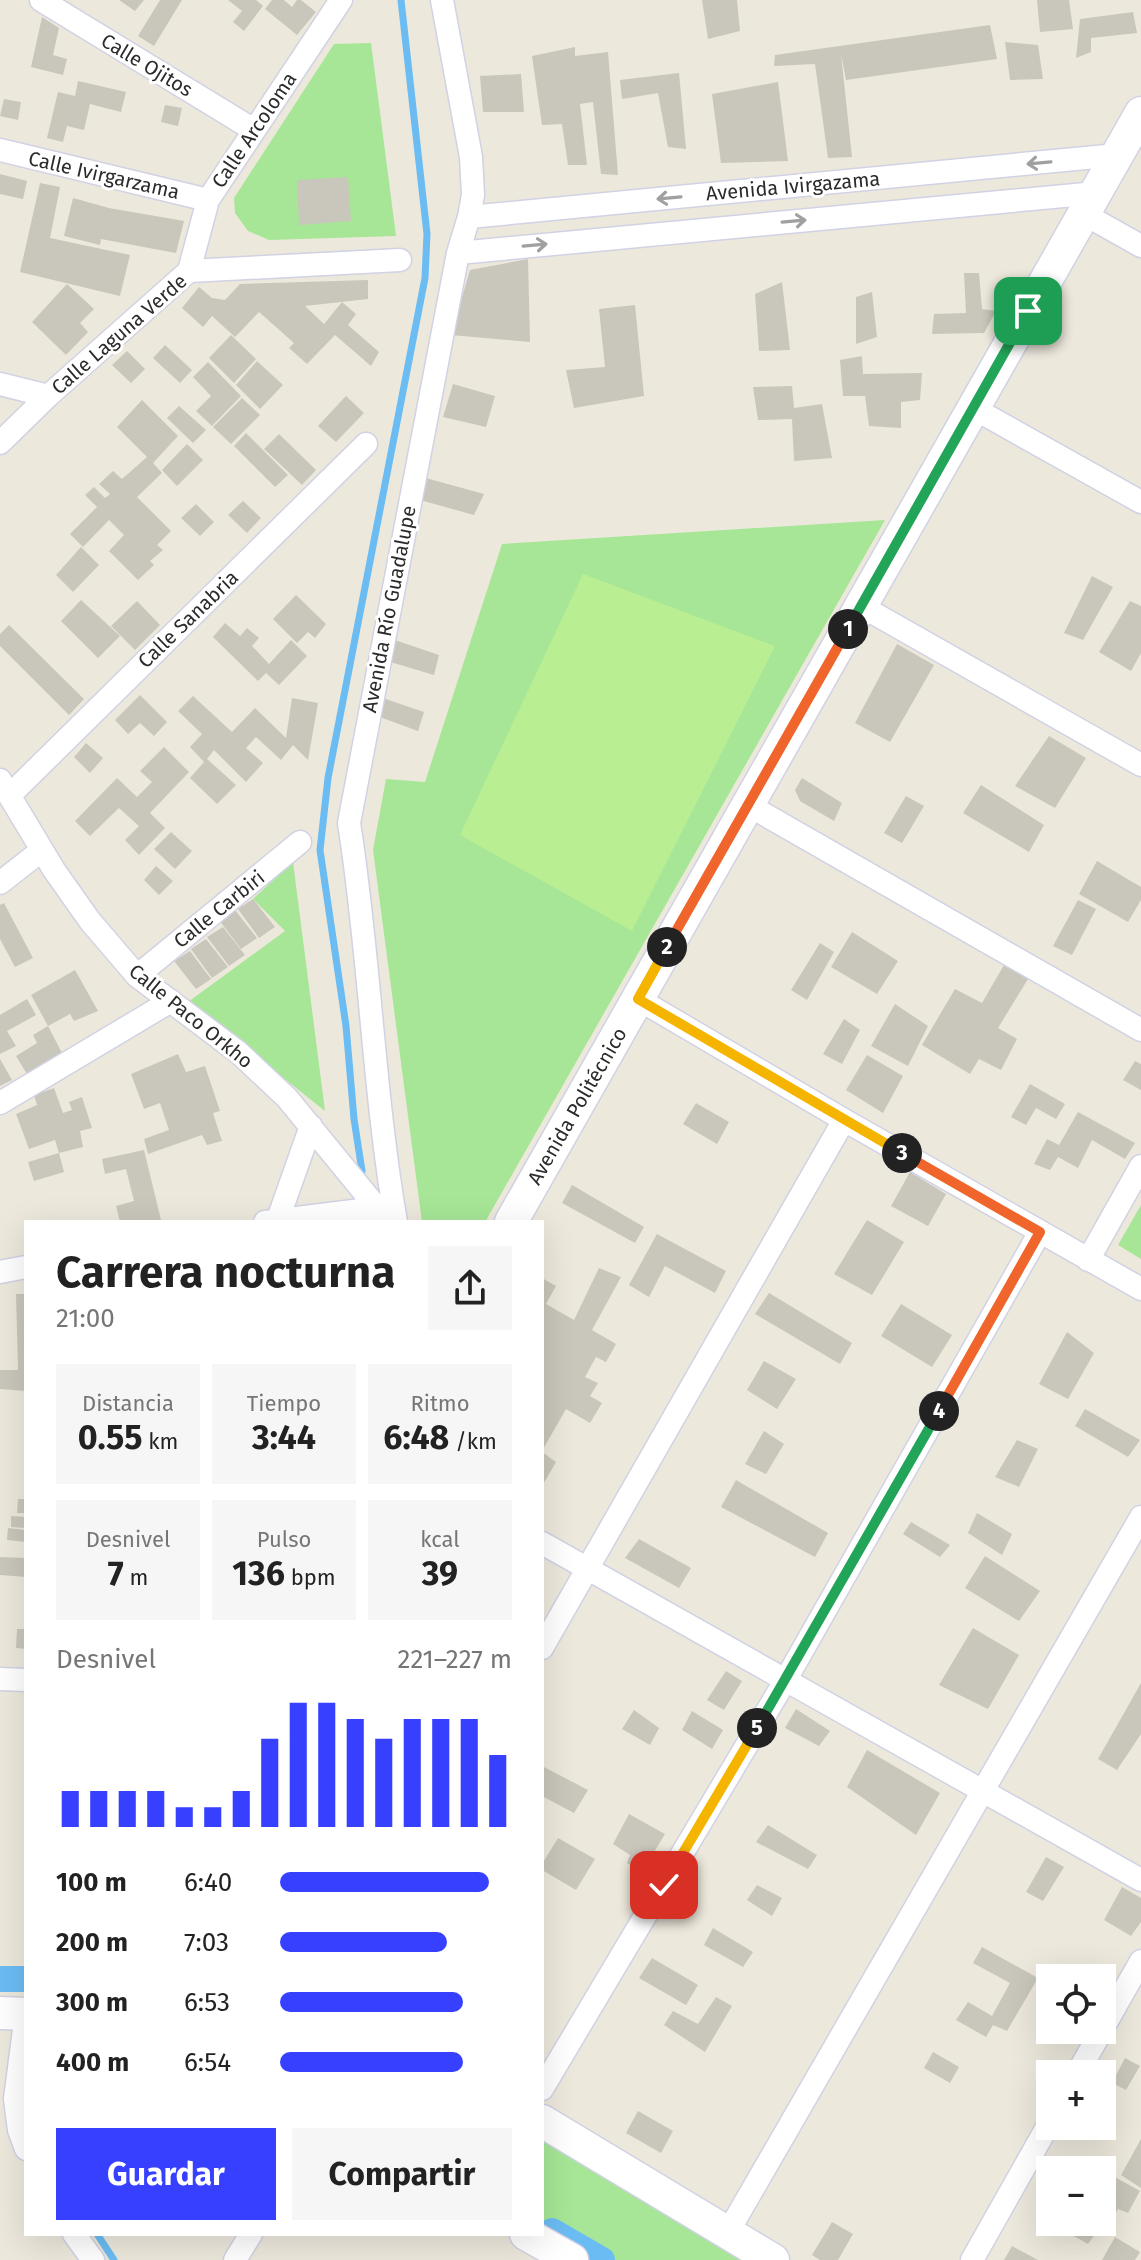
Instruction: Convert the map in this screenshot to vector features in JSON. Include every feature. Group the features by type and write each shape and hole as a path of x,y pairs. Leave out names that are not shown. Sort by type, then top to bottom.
{"street":[{"name":"Calle Ojitos","path":"41,0 254,130"},
{"name":"Calle Arcoloma","path":"189,271 208,200 341,0"},
{"name":"Avenida Río Guadalupe","path":"396,1220 384,1158 359,885 349,823 458,253 473,195 471,157 442,0"},
{"name":"Avenida Politécnico","path":"512,1220 1141,113"},
{"name":"Calle Ivirgarzama","path":"0,150 208,200"},
{"name":"Avenida Ivirgazama","path":"469,217 1117,155"},
{"name":"Avenida Ivirgazama","path":"458,253 1090,204"},
{"path":"1090,204 1141,246"},
{"name":"Calle Laguna Verde","path":"0,443 48,396 189,271 400,260"},
{"path":"0,384 48,396"},
{"path":"973,408 1141,502"},
{"name":"Calle Sanabria","path":"5,787 366,444"},
{"path":"861,606 1141,765"},
{"name":"Calle Paco Orkho","path":"5,787 42,850 90,921 137,976 238,1052 287,1098 381,1215"},
{"path":"748,805 1141,1030"},
{"name":"Calle Carbiri","path":"137,976 300,842"},
{"path":"0,883 42,850"},
{"path":"638,999 1141,1289"},
{"path":"0,1103 171,1001"},
{"path":"544,1644 844,1120"},
{"path":"273,1220 311,1126"},
{"path":"1088,1260 1141,1166"},
{"path":"291,1220 381,1215"},
{"path":"544,2086 785,1681 1040,1232"},
{"path":"0,1272 24,1267"},
{"path":"728,2232 1141,1517"},
{"path":"544,1544 1141,1880"},
{"path":"0,1679 24,1680"},
{"path":"1085,2060 1141,1961"},
{"path":"0,2013 24,2014"},
{"path":"24,2029 15,2099 24,2144"},
{"path":"544,2122 773,2260"},
{"path":"972,2260 1040,2140"},
{"path":"75,2236 91,2260"},
{"path":"235,2260 250,2236"}],"green space":[{"path":"371,43 396,236 269,240 248,231 235,213 234,198 334,44"},
{"path":"885,520 486,1220 422,1220 373,850 386,779 425,782 502,544"},
{"path":"583,574 775,646 632,931 460,835"},
{"path":"293,862 325,1111 188,1002 285,931 253,899"},
{"path":"1141,1205 1141,1259 1118,1245"},
{"path":"544,2138 746,2260 586,2260 544,2235"}],"building":[{"path":"119,0 144,0 135,11"},
{"path":"160,0 182,0 154,46 138,36"},
{"path":"228,0 256,0 263,6 244,31 233,22 242,11"},
{"path":"272,0 284,0 292,7 297,0 301,0 316,12 297,35 265,9"},
{"path":"702,0 737,0 740,31 708,39"},
{"path":"1037,0 1069,0 1073,29 1040,32"},
{"path":"1133,12 1137,33 1091,38 1091,52 1076,58 1080,19"},
{"path":"42,17 59,28 53,55 67,59 63,75 31,67"},
{"path":"990,25 997,59 846,80 841,54 852,157 828,158 815,64 774,66 775,55"},
{"path":"1005,42 1038,45 1043,79 1010,80"},
{"path":"575,47 575,56 608,52 618,175 601,174 593,102 580,104 587,165 568,165 562,124 542,125 532,56"},
{"path":"679,73 686,149 668,147 658,93 622,99 620,80"},
{"path":"521,74 524,112 483,112 480,76"},
{"path":"78,81 126,92 121,112 90,104 84,130 67,126 63,142 47,138 58,92 75,96"},
{"path":"778,82 788,161 721,163 712,94"},
{"path":"4,99 21,102 18,120 0,116"},
{"path":"165,105 182,108 178,126 161,122"},
{"path":"0,174 27,181 23,199 0,194"},
{"path":"348,177 351,221 299,225 297,180"},
{"path":"40,183 60,187 50,238 130,255 120,296 20,272"},
{"path":"73,198 109,208 184,221 176,253 101,239 100,245 64,236"},
{"path":"528,259 530,342 451,335 470,270"},
{"path":"964,273 979,273 982,309 996,311 984,333 932,334 934,314 966,313"},
{"path":"368,280 368,299 305,306 324,324 342,302 356,314 348,325 379,352 371,366 335,335 307,364 289,348 294,343 259,312 235,337 212,316 203,327 182,308 199,287 212,298 225,300 240,284"},
{"path":"782,282 790,350 759,351 755,294"},
{"path":"67,284 94,309 80,323 88,332 66,355 32,322"},
{"path":"872,292 877,337 856,344 856,297"},
{"path":"635,305 644,396 574,408 566,370 605,367 599,309"},
{"path":"231,335 256,359 234,383 209,358"},
{"path":"165,345 192,370 180,383 153,358"},
{"path":"127,351 145,369 131,383 112,365"},
{"path":"862,356 863,374 922,373 920,400 901,402 901,428 869,426 865,396 843,396 840,360"},
{"path":"257,361 283,385 260,409 236,385"},
{"path":"208,362 241,396 212,426 196,411 211,396 193,377"},
{"path":"453,384 495,396 486,427 443,417"},
{"path":"792,386 794,408 822,404 832,458 794,461 792,419 758,420 753,387"},
{"path":"346,396 364,413 336,442 318,426"},
{"path":"242,398 260,415 231,444 213,427"},
{"path":"142,400 178,436 153,463 162,473 137,497 171,531 157,545 163,550 150,561 154,565 138,580 109,551 124,535 109,520 83,547 70,534 97,507 85,495 94,487 105,498 110,494 99,484 113,471 122,479 147,457 117,427"},
{"path":"179,406 206,430 193,443 167,418"},
{"path":"246,433 288,475 275,487 234,446"},
{"path":"279,434 316,470 302,485 264,449"},
{"path":"187,444 203,460 177,486 162,470"},
{"path":"422,477 484,494 474,515 420,500"},
{"path":"243,501 261,518 247,533 228,515"},
{"path":"196,504 214,522 200,536 181,518"},
{"path":"81,547 99,565 73,592 56,575"},
{"path":"1092,576 1113,587 1083,640 1064,633"},
{"path":"296,595 326,624 315,638 308,632 297,643 273,619"},
{"path":"81,600 120,636 98,658 61,621"},
{"path":"137,601 160,625 135,650 111,626"},
{"path":"1130,601 1141,606 1141,653 1131,671 1099,652"},
{"path":"225,623 240,636 247,628 259,638 252,646 269,664 291,640 307,656 279,685 266,673 258,681 213,637"},
{"path":"9,625 84,699 69,715 0,646 0,634"},
{"path":"380,635 439,655 434,675 377,658"},
{"path":"897,644 934,665 890,742 855,723"},
{"path":"371,694 424,712 418,731 366,712"},
{"path":"140,695 167,722 154,736 140,723 128,734 115,720"},
{"path":"193,696 232,732 255,708 286,738 292,698 318,703 308,760 293,745 281,760 256,737 246,748 263,763 246,782 214,750 207,759 236,785 217,804 190,778 204,762 190,747 202,734 178,711"},
{"path":"1049,736 1086,758 1055,808 1015,786"},
{"path":"86,743 103,758 90,773 74,757"},
{"path":"164,747 189,772 150,813 165,828 139,855 125,840 139,826 119,808 90,836 75,821 117,778 137,797 152,782 140,771"},
{"path":"802,778 842,803 834,821 800,801 795,790"},
{"path":"981,785 1044,825 1029,852 963,813"},
{"path":"906,796 924,806 902,843 884,833"},
{"path":"171,832 192,851 175,869 154,849"},
{"path":"1097,861 1141,887 1141,900 1128,922 1079,894"},
{"path":"156,866 173,881 159,895 144,880"},
{"path":"253,899 275,927 259,938 238,909"},
{"path":"1078,900 1096,909 1072,955 1053,946"},
{"path":"4,903 33,958 15,967 0,939 0,905"},
{"path":"235,910 257,938 241,949 219,920"},
{"path":"223,927 245,955 229,966 207,937"},
{"path":"852,932 898,961 877,994 831,967"},
{"path":"206,939 228,967 212,978 191,949"},
{"path":"820,943 834,952 807,1000 791,990"},
{"path":"190,951 211,979 196,989 174,961"},
{"path":"1004,965 1028,979 998,1028 1017,1039 1001,1070 979,1059 970,1074 922,1045 955,989 982,1003"},
{"path":"75,970 98,1011 74,1021 70,1014 48,1026 31,995"},
{"path":"27,999 36,1015 7,1031 16,1046 0,1054 0,1015"},
{"path":"895,1004 928,1026 908,1066 871,1046"},
{"path":"844,1019 860,1030 842,1064 823,1054"},
{"path":"48,1026 62,1053 27,1074 16,1056 37,1043 33,1035"},
{"path":"178,1054 186,1072 205,1066 220,1111 213,1113 222,1141 207,1145 202,1135 148,1154 144,1139 169,1130 160,1103 144,1109 131,1074"},
{"path":"867,1055 903,1076 883,1113 846,1090"},
{"path":"0,1059 12,1080 0,1086"},
{"path":"1135,1061 1141,1064 1141,1090 1123,1080"},
{"path":"1030,1084 1065,1104 1056,1119 1036,1108 1026,1125 1011,1117"},
{"path":"54,1088 63,1113 72,1110 69,1102 82,1097 92,1128 80,1131 83,1147 59,1153 55,1140 29,1149 16,1114 37,1105 34,1095"},
{"path":"696,1103 729,1122 717,1144 683,1124"},
{"path":"1078,1112 1135,1143 1125,1159 1092,1140 1078,1168 1058,1157 1050,1170 1034,1164 1047,1139 1059,1145"},
{"path":"144,1150 161,1220 120,1220 116,1206 134,1201 126,1169 105,1174 102,1159"},
{"path":"59,1153 64,1172 34,1181 28,1162"},
{"path":"910,1172 946,1194 928,1226 891,1206"},
{"path":"572,1185 644,1227 635,1243 562,1203"},
{"path":"867,1220 904,1242 872,1295 834,1274"},
{"path":"657,1234 726,1271 715,1293 665,1266 649,1297 629,1285"},
{"path":"599,1268 621,1277 592,1330 616,1344 606,1362 596,1357 585,1377 598,1383 590,1396 602,1403 590,1423 566,1409 544,1448 544,1279 556,1286 546,1304 574,1320"},
{"path":"769,1293 852,1343 840,1364 755,1314"},
{"path":"16,1294 24,1294 24,1391 0,1389 0,1370 18,1370"},
{"path":"901,1304 952,1335 932,1367 881,1336"},
{"path":"1067,1332 1094,1353 1068,1399 1039,1384"},
{"path":"764,1361 796,1379 777,1409 747,1390"},
{"path":"1085,1409 1140,1440 1128,1457 1075,1426"},
{"path":"764,1431 784,1444 766,1474 745,1464"},
{"path":"1017,1440 1038,1449 1019,1487 995,1477"},
{"path":"544,1453 556,1462 544,1483"},
{"path":"736,1480 828,1533 815,1557 721,1507"},
{"path":"18,1499 24,1499 24,1513 17,1513"},
{"path":"977,1513 1012,1534 1002,1555 968,1533"},
{"path":"11,1516 24,1517 24,1528 11,1527"},
{"path":"911,1522 950,1545 940,1557 903,1534"},
{"path":"8,1528 24,1530 24,1542 7,1540"},
{"path":"639,1539 691,1568 679,1588 625,1558"},
{"path":"985,1556 1040,1591 1019,1621 965,1588"},
{"path":"0,1557 24,1558 24,1577 0,1575"},
{"path":"973,1628 1019,1655 988,1709 939,1685"},
{"path":"17,1629 24,1629 24,1649 16,1648"},
{"path":"726,1671 742,1681 724,1710 707,1700"},
{"path":"1141,1683 1141,1734 1117,1770 1098,1759"},
{"path":"796,1709 830,1731 819,1746 785,1728"},
{"path":"634,1710 659,1728 650,1745 622,1729"},
{"path":"692,1711 723,1730 712,1749 682,1730"},
{"path":"867,1750 940,1793 916,1835 847,1787"},
{"path":"544,1767 588,1790 574,1813 544,1797"},
{"path":"629,1814 665,1834 642,1872 627,1863 630,1855 613,1844"},
{"path":"768,1825 817,1855 808,1869 756,1842"},
{"path":"558,1838 595,1859 576,1890 544,1871 544,1861"},
{"path":"1046,1857 1064,1867 1043,1901 1026,1892"},
{"path":"757,1885 782,1898 772,1916 747,1900"},
{"path":"1122,1887 1141,1898 1141,1922 1131,1936 1104,1920"},
{"path":"713,1928 753,1952 743,1967 704,1945"},
{"path":"982,1947 1036,1977 1007,2031 993,2025 986,2037 956,2020 968,2002 992,2016 1010,1983 973,1963"},
{"path":"652,1958 698,1985 686,2005 639,1978"},
{"path":"716,1997 732,2006 705,2052 664,2025 673,2011 698,2024"},
{"path":"933,2052 959,2067 950,2083 924,2068"},
{"path":"1125,2058 1140,2066 1126,2090 1116,2085 1116,2075"},
{"path":"638,2111 673,2131 661,2153 626,2133"},
{"path":"1141,2139 1141,2188 1121,2175"},
{"path":"1116,2178 1140,2191 1128,2213 1118,2209 1116,2212"},
{"path":"832,2222 853,2234 838,2260 820,2260 812,2255"},
{"path":"1074,2236 1094,2236 1088,2244"},
{"path":"1115,2237 1140,2252 1135,2260 1102,2260"},
{"path":"1012,2246 1038,2260 1004,2260"}],"waterway":[{"path":"362,1171 346,1026 320,850 328,778 425,278 427,234 401,0"},
{"path":"0,1979 24,1979"},
{"path":"552,2231 602,2260"},
{"path":"98,2236 114,2260"}],"route":[{"path":"664,1885 785,1681 1040,1232 638,999 1028,311"}]}
